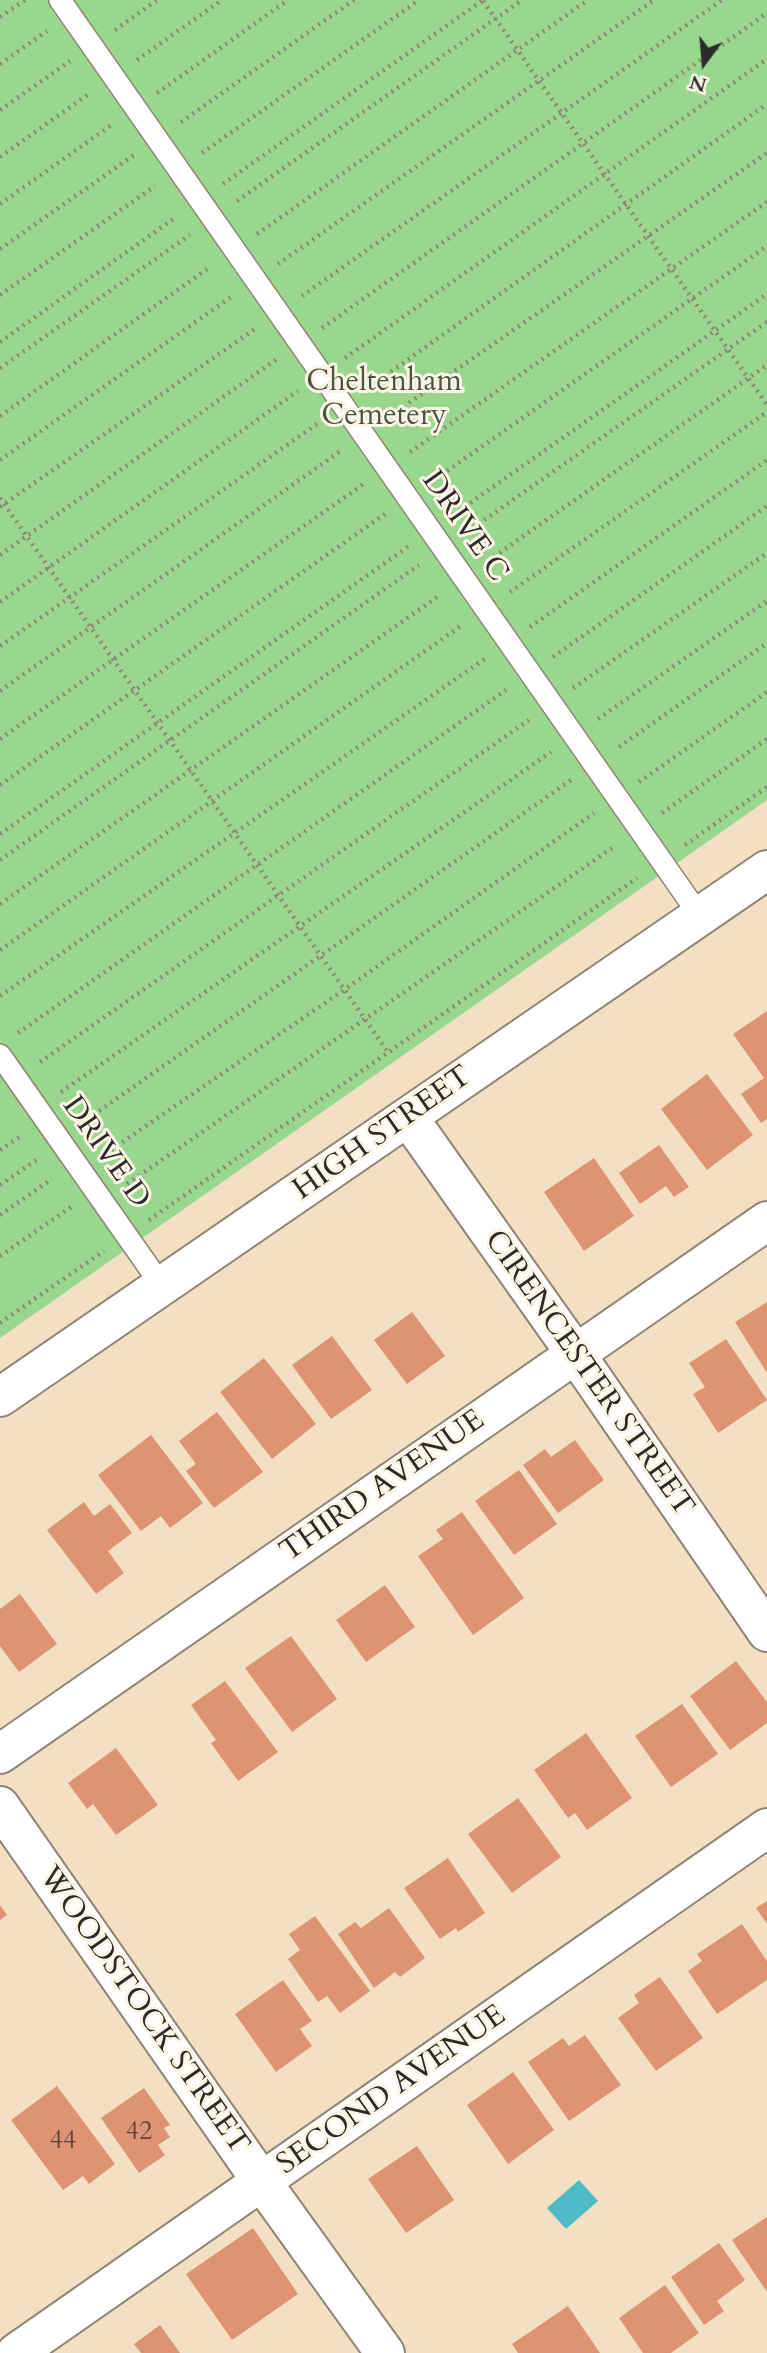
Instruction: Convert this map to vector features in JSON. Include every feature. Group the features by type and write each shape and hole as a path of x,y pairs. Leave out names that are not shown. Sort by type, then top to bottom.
{"street":[{"name":"HIGH STREET","path":"0,1397 767,870"},
{"name":"CIRENCESTER STREET","path":"408,1117 767,1632"},
{"name":"THIRD AVENUE","path":"0,1754 767,1221"},
{"name":"WOODSTOCK STREET","path":"0,1806 262,2182 385,2353"},
{"name":"SECOND AVENUE","path":"16,2353 767,1828"}],"lane":[{"name":"DRIVE C","path":"61,0 700,916"},
{"name":"DRIVE D","path":"6,1046 16,1078 162,1286"}],"path":[{"path":"0,17 25,0"},
{"path":"0,295 419,0"},
{"path":"0,342 483,0 767,405"},
{"path":"0,368 523,0"},
{"path":"0,416 588,0"},
{"path":"0,460 654,0"},
{"path":"2,506 722,0"},
{"path":"0,555 767,13"},
{"path":"0,602 767,59"},
{"path":"0,646 767,104"},
{"path":"0,834 767,293"},
{"path":"0,860 767,322"},
{"path":"0,904 767,365"},
{"path":"0,950 767,412"},
{"path":"0,996 767,460"},
{"path":"0,498 2,506 27,536 388,1052"},
{"path":"6,1046 256,864 767,506"},
{"path":"16,1078 767,553"},
{"path":"37,1108 767,601"},
{"path":"0,1185 767,643"},
{"path":"0,1215 78,1167 344,990 767,692"},
{"path":"0,1256 99,1196 365,1019 767,739"},
{"path":"0,1323 767,787"}],"green space":[{"name":"Cheltenham Cemetery","path":"0,0 767,0 767,800 0,1338"}],"water":[{"path":"579,2180 598,2201 566,2229 547,2208"}],"building":[{"path":"767,1011 767,1119 761,1123 741,1094 764,1078 733,1034"},
{"path":"707,1074 753,1135 707,1170 661,1109"},
{"path":"659,1145 689,1187 674,1197 666,1186 640,1204 619,1173"},
{"path":"594,1158 634,1216 584,1251 544,1192"},
{"path":"767,1302 767,1373 735,1322"},
{"path":"412,1312 445,1356 407,1384 374,1340"},
{"path":"332,1336 372,1390 331,1419 292,1365"},
{"path":"726,1339 767,1400 718,1433 693,1394 705,1387 689,1363"},
{"path":"264,1358 316,1424 272,1459 220,1392"},
{"path":"217,1412 263,1472 214,1508 186,1471 196,1464 179,1441"},
{"path":"151,1435 203,1503 170,1528 161,1516 141,1531 98,1475"},
{"path":"575,1440 604,1480 558,1513 523,1465 545,1449 551,1457"},
{"path":"519,1470 557,1524 514,1555 475,1501"},
{"path":"84,1502 94,1516 110,1504 132,1533 108,1551 124,1573 96,1594 47,1530"},
{"path":"462,1512 524,1598 473,1635 418,1556 443,1539 436,1530"},
{"path":"385,1585 415,1627 366,1662 336,1620"},
{"path":"20,1594 57,1644 19,1672 0,1646 0,1609"},
{"path":"291,1636 337,1699 292,1732 245,1668"},
{"path":"736,1661 767,1702 767,1723 730,1750 690,1696"},
{"path":"225,1681 278,1752 238,1781 211,1743 216,1740 191,1705"},
{"path":"682,1704 718,1754 671,1787 635,1736"},
{"path":"586,1733 632,1798 587,1830 575,1813 568,1818 534,1770"},
{"path":"116,1748 158,1805 116,1835 93,1804 87,1809 68,1783"},
{"path":"518,1798 561,1857 512,1893 468,1834"},
{"path":"448,1858 485,1913 458,1932 456,1928 440,1939 404,1888"},
{"path":"767,1901 767,1924 756,1908"},
{"path":"0,1905 7,1915 0,1920"},
{"path":"389,1908 425,1958 400,1977 395,1972 374,1988 338,1934 355,1922 361,1928"},
{"path":"315,1916 370,1991 340,2013 327,1996 318,2002 288,1959 300,1950 289,1934"},
{"path":"742,1924 767,1961 767,1980 717,2014 688,1971 702,1961 697,1954"},
{"path":"660,1977 703,2038 656,2071 618,2018 639,2003 634,1995"},
{"path":"283,1980 312,2021 300,2029 312,2046 276,2072 235,2014"},
{"path":"585,2035 621,2085 569,2121 528,2062 563,2038 569,2046"},
{"path":"513,2072 554,2130 508,2164 467,2105"},
{"path":"57,2086 115,2164 89,2184 83,2176 63,2190 11,2120"},
{"path":"144,2088 170,2125 164,2128 170,2137 158,2145 165,2155 139,2173 101,2118"},
{"path":"417,2146 454,2200 406,2233 368,2179"},
{"path":"767,2217 767,2292 732,2240"},
{"path":"253,2228 298,2294 232,2340 186,2274"},
{"path":"719,2243 745,2280 717,2301 724,2311 704,2325 671,2277"},
{"path":"665,2285 699,2333 671,2353 643,2353 619,2318"},
{"path":"568,2306 600,2353 518,2353 512,2344"},
{"path":"160,2325 180,2353 141,2353 134,2344"}]}
